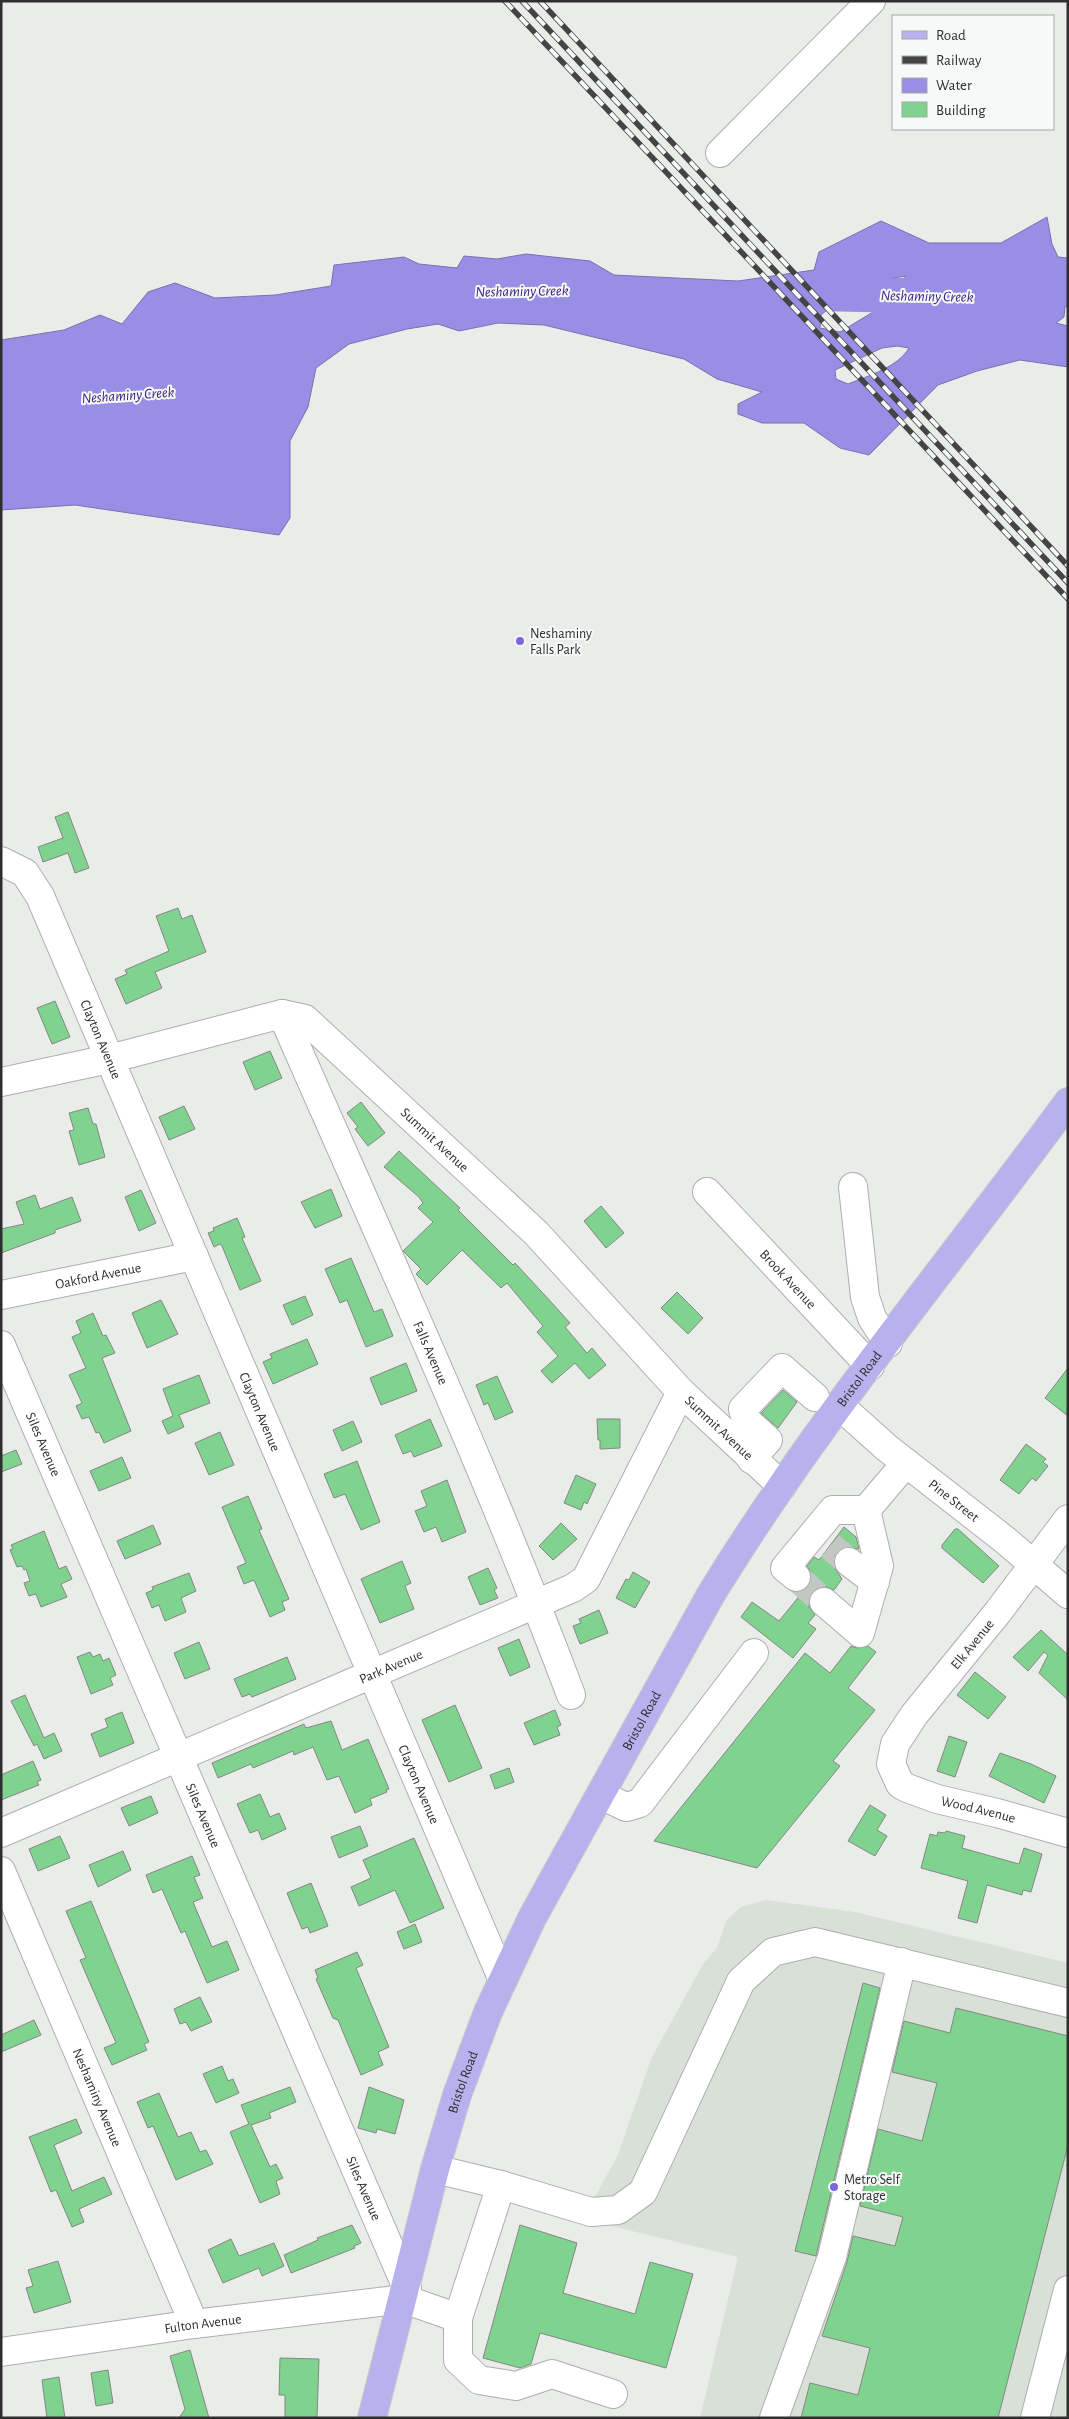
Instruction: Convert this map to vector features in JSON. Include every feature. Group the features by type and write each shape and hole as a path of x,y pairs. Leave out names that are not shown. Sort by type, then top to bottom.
{"main road":[{"name":"Bristol Road","path":"372,2418 405,2294 435,2169 457,2095 502,1978 710,1596 782,1486 828,1402 870,1366 1068,1102"}],"street":[{"path":"720,153 871,1"},
{"name":"Clayton Avenue","path":"1,861 25,873 40,896 502,1978"},
{"name":"Summit Avenue","path":"1,1082 109,1059 282,1014 305,1019 536,1233 681,1392 782,1486"},
{"name":"Falls Avenue","path":"282,1014 537,1602 572,1694"},
{"path":"853,1187 865,1297 872,1318 888,1343"},
{"name":"Brook Avenue","path":"707,1192 870,1366"},
{"name":"Oakford Avenue","path":"1,1296 194,1256"},
{"name":"Siles Avenue","path":"1,1345 180,1756 405,2294"},
{"name":"Pine Street","path":"752,1459 768,1440 746,1420 743,1409 782,1368 906,1463 1068,1594"},
{"name":"Park Avenue","path":"1,1833 573,1588 586,1579 681,1392"},
{"path":"831,1548 833,1510 866,1510 906,1463"},
{"path":"824,1602 860,1633 879,1566 866,1510"},
{"name":"Elk Avenue","path":"894,1775 891,1764 892,1752 909,1722 998,1612 1068,1519"},
{"path":"796,1577 785,1568 831,1548"},
{"path":"831,1548 874,1582"},
{"path":"600,1795 626,1807 640,1803 754,1653"},
{"name":"Wood Avenue","path":"894,1775 900,1784 907,1788 937,1799 1068,1834"},
{"name":"Neshaminy Avenue","path":"1,1872 194,2324"},
{"path":"435,2169 501,2185 591,2212 618,2210 643,2192 741,1981 773,1952 815,1942 1068,2003"},
{"path":"774,2418 832,2256 902,1962"},
{"path":"501,2185 458,2318 458,2360 479,2380 516,2386 552,2374 613,2394"},
{"path":"1036,2418 1068,2290"},
{"path":"405,2294 458,2318"},
{"name":"Fulton Avenue","path":"1,2352 405,2294"}],"shaded area":[{"name":"Metro Self Storage","path":"766,1900 855,1912 1068,1963 1068,2418 700,2418 738,2257 583,2219 618,2155 651,2059 703,1964 717,1948 726,1921 741,1907"}],"water":[{"path":"1047,217 1052,244 1058,257 1068,258 1068,306 1065,307 1064,317 1056,323 1068,326 1068,367 1020,360 977,371 938,385 869,455 840,448 804,423 762,423 738,414 738,404 762,392 717,379 684,359 544,325 498,323 459,331 438,324 407,329 349,344 316,368 308,407 290,441 290,518 279,535 75,505 1,510 1,340 64,330 100,315 122,324 148,292 175,283 215,298 275,295 331,286 334,265 404,257 419,264 457,268 464,256 497,259 526,254 590,261 614,275 738,281 814,270 819,252 881,221 929,243 1001,243","holes":["906,276 897,285 883,292 875,303 873,312 840,332 820,328 821,315 852,289 876,286 887,279","897,346 909,348 898,361 890,366 848,384 836,379 835,370 882,348"]}],"building":[{"path":"68,812 89,868 75,873 68,853 43,862 38,847 63,838 55,817"},
{"path":"178,908 182,919 192,915 206,952 155,972 162,988 126,1004 115,979 127,974 125,970 169,951 156,916"},
{"path":"55,1001 70,1037 52,1044 37,1008"},
{"path":"270,1051 282,1078 255,1090 243,1062"},
{"path":"361,1102 385,1133 368,1146 355,1129 358,1127 347,1113"},
{"path":"184,1106 195,1129 169,1140 159,1117"},
{"path":"88,1108 93,1124 96,1124 105,1157 79,1165 69,1131 74,1130 69,1113"},
{"path":"399,1151 460,1208 458,1210 513,1265 515,1263 570,1323 565,1327 587,1353 592,1348 606,1365 589,1379 575,1363 552,1383 541,1371 558,1356 537,1332 543,1326 507,1283 501,1288 462,1250 427,1285 416,1274 421,1269 403,1251 433,1222 418,1208 423,1203 419,1197 384,1167"},
{"path":"331,1189 342,1216 315,1228 301,1202"},
{"path":"141,1190 156,1223 139,1231 125,1197"},
{"path":"35,1195 40,1209 72,1197 81,1221 1,1253 1,1229 24,1224 16,1202"},
{"path":"601,1206 624,1233 606,1248 584,1221"},
{"path":"237,1218 245,1237 242,1238 261,1281 240,1290 222,1246 220,1244 214,1247 208,1233 214,1231 213,1228"},
{"path":"351,1258 374,1312 382,1309 393,1336 366,1347 347,1300 340,1303 325,1269"},
{"path":"677,1292 703,1318 688,1334 661,1308"},
{"path":"305,1296 313,1315 292,1325 283,1305"},
{"path":"161,1300 178,1334 147,1348 132,1313"},
{"path":"93,1313 103,1336 106,1335 115,1353 102,1358 131,1431 104,1443 99,1432 96,1433 89,1417 82,1419 76,1406 82,1403 69,1375 86,1368 72,1337 81,1333 76,1321"},
{"path":"307,1339 318,1364 273,1384 263,1362 272,1358 270,1354"},
{"path":"406,1363 417,1391 381,1405 370,1378"},
{"path":"1068,1368 1068,1416 1045,1398"},
{"path":"199,1375 210,1403 179,1415 184,1427 168,1434 162,1421 173,1416 163,1389"},
{"path":"497,1376 513,1412 495,1420 488,1403 484,1405 476,1385"},
{"path":"783,1390 797,1402 778,1428 761,1413"},
{"path":"430,1419 442,1446 414,1457 411,1451 403,1454 395,1435"},
{"path":"597,1419 620,1419 620,1448 600,1449"},
{"path":"353,1421 362,1442 342,1451 333,1430"},
{"path":"220,1432 234,1465 209,1475 195,1443"},
{"path":"1026,1444 1046,1459 1043,1462 1048,1466 1036,1481 1032,1478 1019,1494 1000,1480"},
{"path":"16,1450 22,1464 1,1472 1,1456"},
{"path":"122,1457 131,1478 99,1491 90,1471"},
{"path":"357,1461 380,1522 361,1530 345,1494 334,1498 324,1474"},
{"path":"576,1475 596,1484 587,1504 584,1502 581,1510 564,1503"},
{"path":"447,1480 466,1532 442,1542 436,1527 424,1532 415,1511 427,1506 421,1491"},
{"path":"248,1496 262,1529 259,1530 289,1599 282,1602 285,1610 270,1617 254,1580 244,1584 237,1567 246,1563 222,1507"},
{"path":"561,1523 577,1539 553,1560 539,1546"},
{"path":"153,1525 161,1544 125,1559 117,1541"},
{"path":"844,1527 856,1537 859,1549 844,1547 836,1553 834,1567 842,1579 834,1590 827,1587 819,1587 812,1592 809,1599 809,1607 815,1615 808,1623 816,1629 793,1658 741,1617 752,1602 779,1621 801,1594 799,1592 808,1586 811,1572 807,1566 814,1557 819,1560"},
{"path":"955,1529 958,1529 999,1566 983,1583 942,1548 942,1545"},
{"path":"44,1531 59,1569 66,1566 72,1579 61,1584 67,1597 41,1607 36,1594 29,1596 24,1583 30,1581 26,1569 24,1570 22,1566 17,1567 10,1550 13,1549 11,1545"},
{"path":"402,1561 411,1583 405,1586 414,1609 380,1623 361,1579"},
{"path":"488,1568 497,1588 494,1590 498,1598 480,1605 468,1577"},
{"path":"633,1572 650,1582 635,1608 616,1598 626,1579 629,1580"},
{"path":"189,1573 196,1591 181,1598 186,1612 165,1621 159,1605 152,1608 146,1593 153,1590 152,1587"},
{"path":"599,1610 608,1633 580,1644 573,1626 581,1623 579,1619"},
{"path":"1041,1630 1068,1655 1068,1700 1039,1673 1048,1655 1044,1652 1028,1671 1013,1657"},
{"path":"519,1639 530,1667 510,1676 498,1648"},
{"path":"199,1642 210,1669 185,1679 174,1653"},
{"path":"851,1646 857,1648 868,1646 876,1652 848,1688 875,1710 833,1761 840,1766 757,1868 654,1841 805,1653 830,1673"},
{"path":"90,1652 93,1657 100,1654 103,1661 109,1658 116,1675 110,1678 113,1685 91,1694 77,1657"},
{"path":"287,1657 296,1679 252,1697 250,1694 242,1697 234,1679"},
{"path":"975,1672 1006,1697 988,1719 957,1695"},
{"path":"25,1695 44,1738 54,1733 62,1751 44,1759 37,1744 34,1746 11,1701"},
{"path":"455,1705 482,1768 449,1782 422,1720"},
{"path":"555,1710 561,1725 557,1727 560,1735 534,1745 524,1723"},
{"path":"122,1712 134,1743 100,1757 91,1734 108,1727 105,1719"},
{"path":"331,1721 342,1750 368,1739 389,1789 386,1790 387,1792 370,1799 372,1805 355,1813 339,1776 327,1780 313,1747 294,1755 293,1751 253,1768 251,1764 218,1778 212,1763 304,1724 306,1728"},
{"path":"949,1736 967,1742 955,1777 937,1771"},
{"path":"1000,1753 1031,1764 1056,1776 1044,1803 989,1776"},
{"path":"33,1761 41,1780 37,1782 39,1785 1,1800 1,1775"},
{"path":"509,1768 514,1782 495,1789 490,1775"},
{"path":"260,1794 270,1817 279,1813 286,1829 262,1840 258,1830 250,1833 237,1804"},
{"path":"151,1796 158,1813 129,1826 121,1808"},
{"path":"870,1805 886,1815 877,1830 887,1836 875,1856 848,1841"},
{"path":"360,1826 368,1846 339,1858 331,1837"},
{"path":"946,1831 965,1836 962,1848 1019,1864 1024,1848 1042,1854 1031,1892 1023,1890 1022,1895 987,1885 977,1923 958,1918 968,1881 921,1868 930,1834 937,1836 938,1832 945,1833"},
{"path":"60,1836 70,1858 38,1871 29,1849"},
{"path":"414,1838 444,1908 410,1923 395,1890 359,1906 351,1887 371,1878 363,1860"},
{"path":"123,1851 131,1870 98,1887 89,1865"},
{"path":"192,1856 200,1875 194,1877 203,1898 193,1902 212,1947 227,1941 239,1970 207,1983 185,1931 181,1933 162,1889 153,1893 146,1875"},
{"path":"311,1883 328,1926 310,1933 308,1927 302,1929 287,1893"},
{"path":"91,1901 149,2042 144,2044 147,2050 112,2065 104,2048 116,2043 80,1960 86,1958 66,1911"},
{"path":"415,1924 422,1942 404,1949 397,1932"},
{"path":"357,1952 363,1965 356,1968 389,2047 378,2052 383,2065 361,2075 338,2020 333,2018 316,1979 318,1978 315,1970"},
{"path":"863,1983 880,1988 816,2256 795,2251"},
{"path":"200,1997 212,2022 191,2031 186,2022 180,2024 174,2009"},
{"path":"956,2008 1068,2036 1068,2145 998,2418 801,2418 810,2383 858,2395 870,2348 822,2336 847,2262 853,2236 895,2246 903,2217 860,2206 878,2129 922,2141 937,2083 892,2072 904,2021 950,2033"},
{"path":"34,2020 41,2035 1,2052 1,2035"},
{"path":"222,2066 228,2081 233,2079 239,2093 216,2103 203,2074"},
{"path":"290,2087 296,2102 269,2113 271,2118 251,2125 270,2167 276,2164 283,2178 276,2181 280,2194 260,2203 230,2132 249,2124 241,2105"},
{"path":"369,2087 404,2100 395,2134 377,2129 376,2133 358,2128"},
{"path":"159,2093 178,2137 191,2132 200,2152 206,2150 213,2164 176,2180 153,2126 148,2128 137,2102"},
{"path":"76,2119 82,2133 54,2145 72,2191 104,2177 112,2194 79,2209 84,2222 72,2227 56,2190 51,2192 29,2137"},
{"path":"352,2225 361,2243 354,2246 355,2248 291,2273 284,2255 318,2240 317,2238"},
{"path":"520,2225 577,2243 563,2293 635,2314 650,2262 693,2274 666,2368 540,2333 531,2364 520,2368 483,2358"},
{"path":"231,2239 239,2256 274,2243 284,2266 262,2276 259,2268 223,2283 208,2250"},
{"path":"58,2261 71,2302 34,2313 26,2288 33,2286 28,2270"},
{"path":"190,2350 209,2418 179,2418 185,2409 170,2356"},
{"path":"280,2358 319,2359 317,2418 285,2418 285,2395 279,2395"},
{"path":"108,2370 113,2403 96,2406 91,2373"},
{"path":"59,2377 65,2418 47,2418 42,2380"}],"waterway":[{"name":"Neshaminy Creek","path":"797,293 928,296"}],"tunnel":[{"path":"830,1546 849,1562"},
{"path":"796,1577 824,1602"}],"railway":[{"path":"505,1 1068,599"},
{"path":"522,1 1068,583"},
{"path":"540,1 1068,566"}],"place":[{"name":"Neshaminy Falls Park","path":"520,641"},
{"name":"Metro Self Storage","path":"834,2187"}]}
